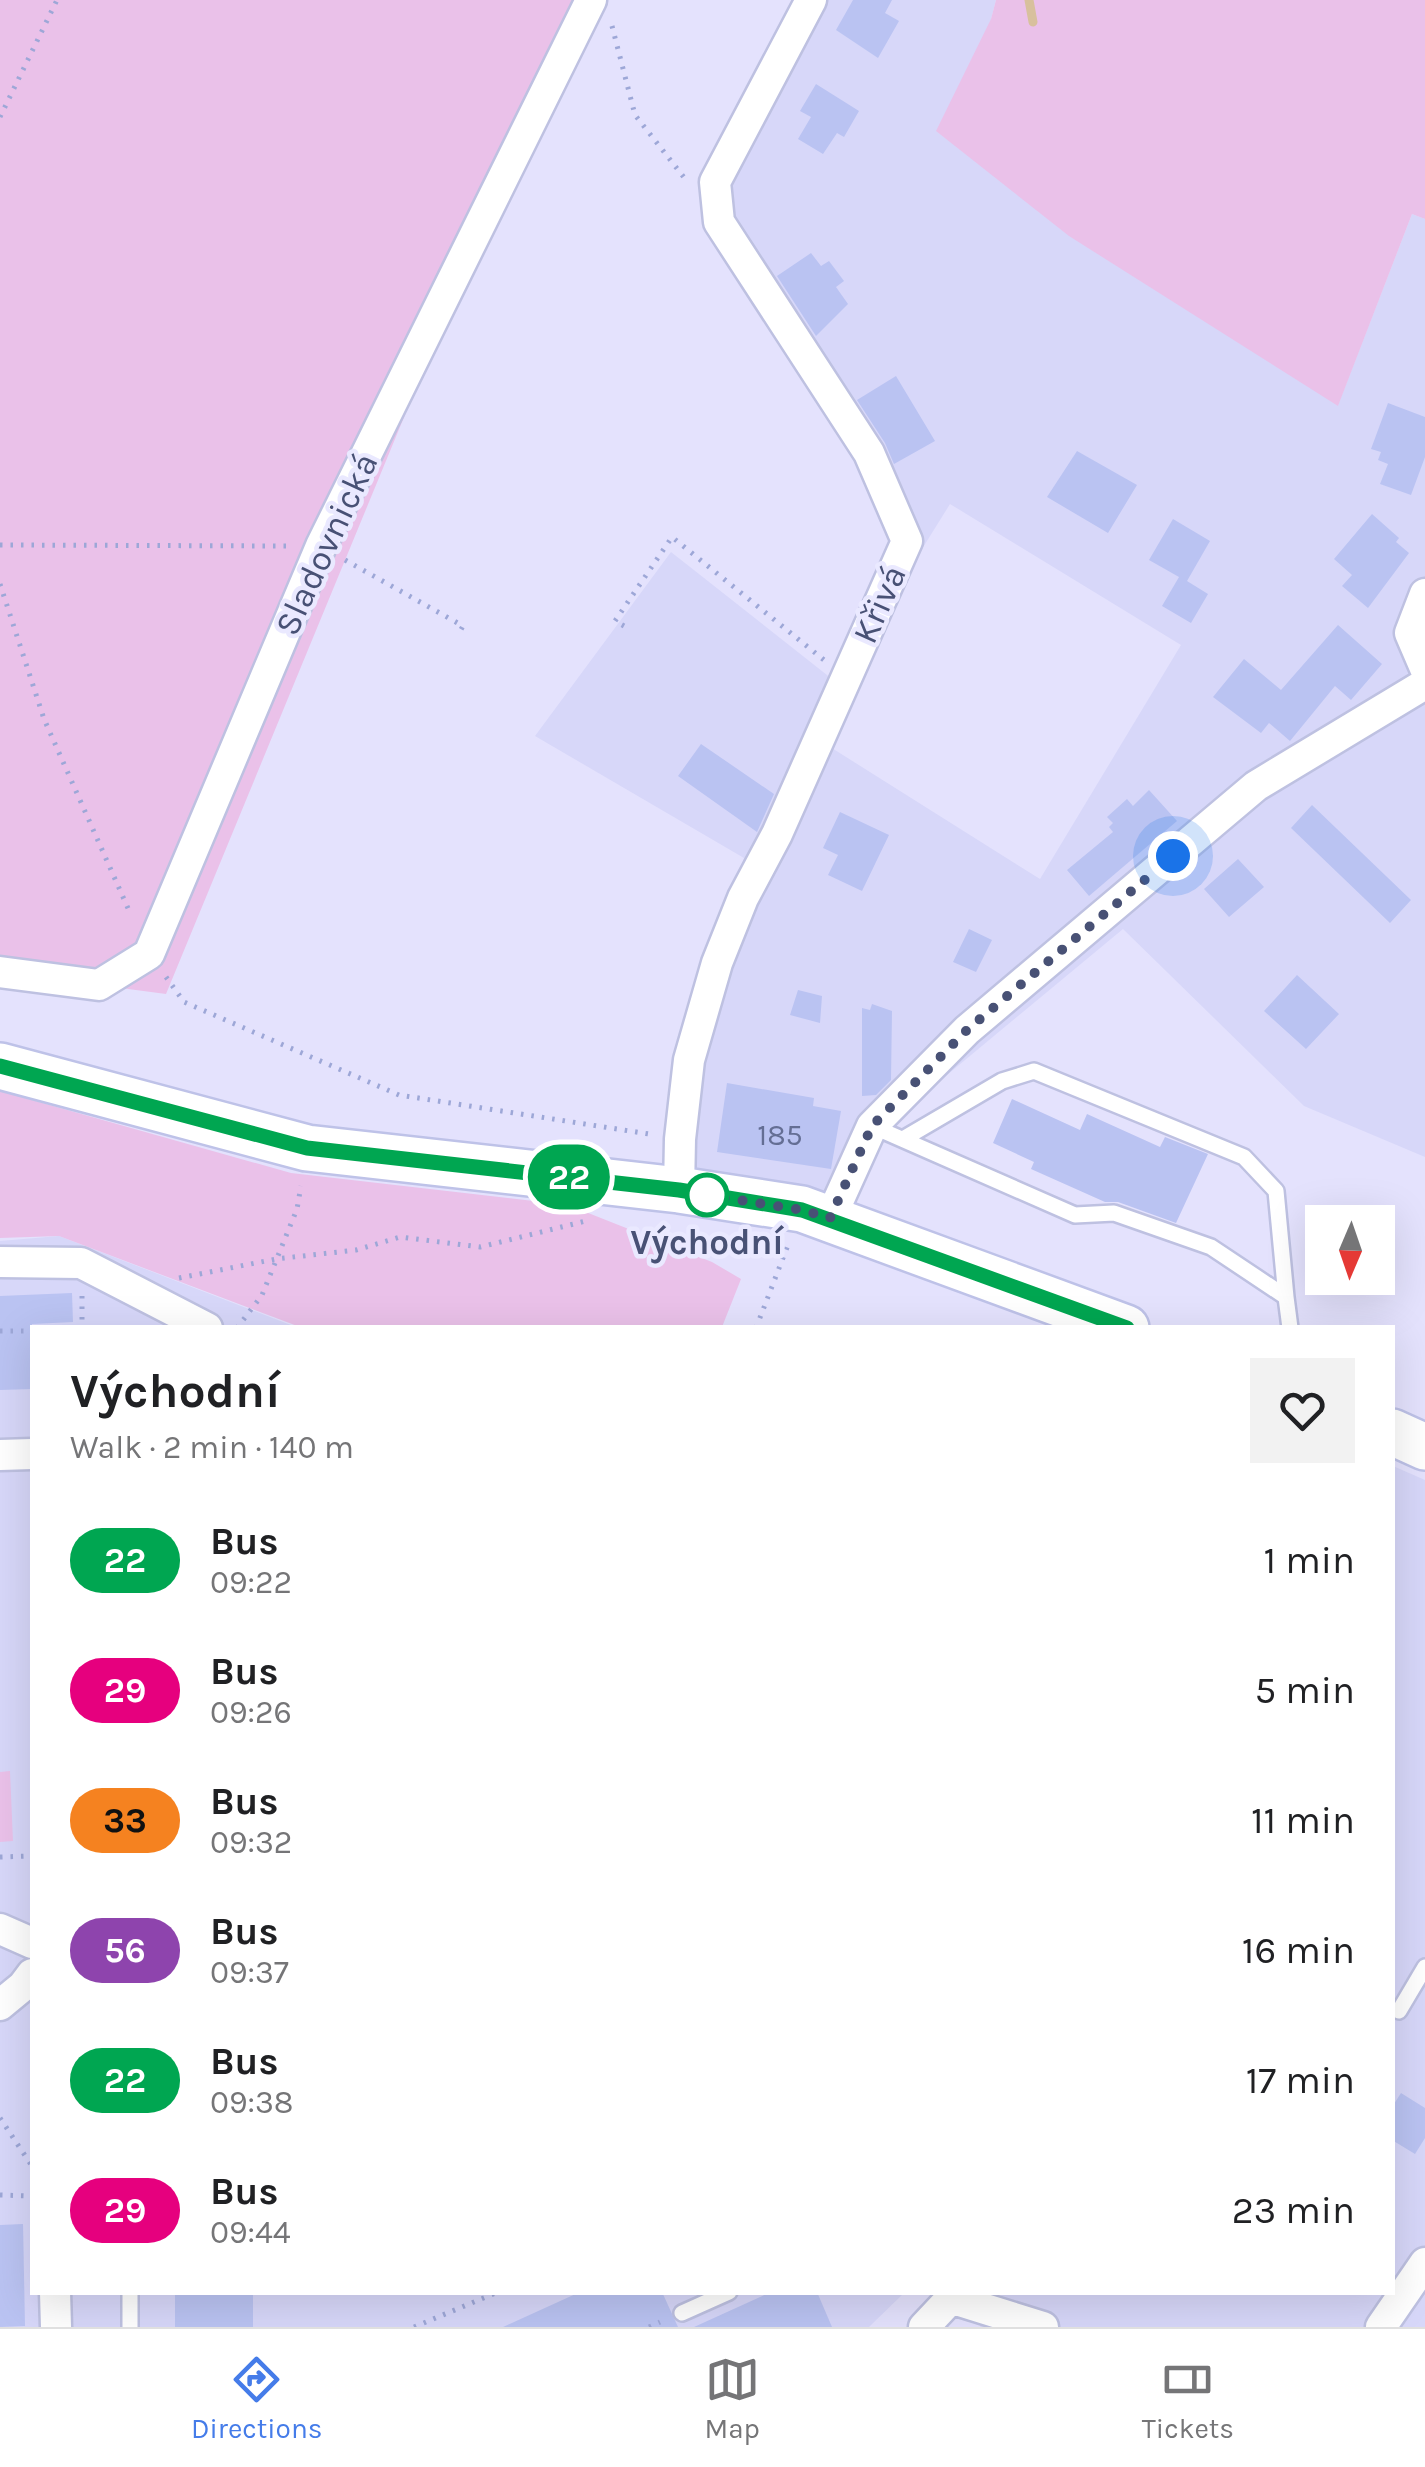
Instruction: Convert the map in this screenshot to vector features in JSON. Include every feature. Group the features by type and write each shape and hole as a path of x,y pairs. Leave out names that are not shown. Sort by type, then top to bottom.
{"street":[{"path":"718,222 715,182 810,0"},
{"name":"Sladovnická","path":"149,954 320,546 601,10"},
{"name":"Křivá","path":"679,1190 689,1060 717,962 743,898 778,834 906,541 869,453 718,222"},
{"path":"1425,594 1410,634 1425,668"},
{"path":"816,1214 872,1126 967,1030 1256,786 1425,684"},
{"path":"0,972 98,985 149,954"},
{"path":"0,1066 307,1148 679,1190 816,1214 1118,1325"},
{"path":"0,1262 81,1263 201,1325"},
{"path":"1395,1433 1425,1446"},
{"path":"0,1455 30,1454"},
{"path":"0,1928 30,1941"},
{"path":"0,2005 30,1977"},
{"path":"1382,2327 1425,2262"},
{"path":"56,2295 56,2327"},
{"path":"924,2327 955,2296 1044,2327"}],"lane":[{"path":"904,1139 1002,1080 1034,1071 1244,1157 1276,1191 1290,1325"},
{"path":"872,1126 1075,1215 1114,1212 1211,1247 1286,1296"},
{"path":"1400,2011 1425,1967"},
{"path":"130,2295 130,2327"},
{"path":"682,2313 723,2295"}],"path":[{"path":"0,117 57,0"},
{"path":"601,10 636,115 718,222"},
{"path":"624,626 615,621 672,538 846,677"},
{"path":"0,544 320,546 462,626 459,633"},
{"path":"0,584 44,719 149,954 184,1002 399,1095 680,1139"},
{"path":"239,1325 262,1295 297,1209 307,1148"},
{"path":"758,1325 816,1214"},
{"path":"131,1289 276,1259 356,1250 400,1237 480,1247 597,1218"},
{"path":"0,1331 30,1330"},
{"path":"0,1858 30,1856"},
{"path":"0,2118 30,2163"},
{"path":"0,2195 30,2196"},
{"path":"414,2327 491,2295"}],"shaded area":[{"path":"0,0 581,0 565,27 166,994 0,972"},
{"path":"822,0 996,0 991,19 1338,405 1412,214 1425,219 1425,1157 1304,1106 1123,929 894,1119 850,1204 664,1168 744,858 535,736 671,552 851,694 827,745 1040,879 1181,645 950,504 917,557 727,215 726,179"},
{"path":"996,0 1425,0 1425,219 1412,214 1338,406 1069,236 936,131 991,19"},
{"path":"0,1091 291,1173 568,1205 712,1262 741,1279 723,1325 295,1325 59,1236 0,1238"},
{"path":"59,1236 291,1325 30,1325 30,2295 902,2295 869,2327 0,2327 0,1241"},
{"path":"1395,1467 1425,1480 1425,2327 980,2327 1002,2295 1395,2295"},
{"path":"10,1771 13,1841 0,1842 0,1772"}],"building":[{"path":"853,0 892,0 885,13 899,21 878,58 836,30"},
{"path":"816,84 859,111 844,137 837,133 823,154 798,139 811,117 800,111"},
{"path":"811,253 821,266 829,261 844,281 836,287 848,304 816,336 777,276"},
{"path":"896,376 935,441 894,464 857,400"},
{"path":"1388,403 1425,417 1425,457 1411,495 1380,484 1388,464 1378,460 1381,452 1371,449"},
{"path":"1077,451 1137,485 1108,533 1047,497"},
{"path":"1372,514 1399,538 1396,542 1409,553 1368,608 1342,586 1352,575 1334,559"},
{"path":"1173,519 1210,541 1187,581 1208,594 1191,623 1162,606 1179,577 1149,560"},
{"path":"1338,625 1382,664 1351,700 1335,686 1290,741 1269,723 1261,733 1213,697 1244,659 1281,690"},
{"path":"701,744 774,794 757,832 678,776"},
{"path":"1149,790 1177,821 1089,896 1067,870 1113,832 1109,827 1113,823 1107,817 1127,799 1133,806"},
{"path":"1312,805 1411,900 1390,923 1291,828"},
{"path":"840,812 889,835 862,891 828,875 838,855 823,848"},
{"path":"1238,859 1264,887 1229,917 1204,889"},
{"path":"969,929 992,940 976,972 953,962"},
{"path":"1297,975 1339,1014 1306,1049 1264,1011"},
{"path":"798,990 822,996 820,1023 790,1015"},
{"path":"872,1004 892,1011 891,1080 876,1095 862,1096 862,1008 870,1010"},
{"path":"727,1083 814,1098 813,1106 841,1111 831,1169 717,1152"},
{"path":"1012,1099 1080,1130 1087,1114 1160,1147 1165,1137 1208,1154 1176,1223 1118,1202 1105,1202 1031,1169 1034,1162 993,1143"},
{"path":"72,1293 73,1322 30,1325 30,1389 0,1390 0,1296"},
{"path":"1401,2093 1425,2108 1425,2138 1415,2154 1395,2142 1395,2102"},
{"path":"23,2224 25,2326 0,2327 0,2225"},
{"path":"175,2295 253,2295 253,2327 175,2327"},
{"path":"573,2295 663,2295 678,2327 503,2327"},
{"path":"764,2295 818,2295 832,2327 694,2327"}],"waterway":[{"path":"1029,0 1033,22"}],"bus line":[{"name":"22","path":"0,1066 307,1148 679,1190 802,1210 1119,1325"}],"place":[{"name":"Východní","path":"707,1195"}],"route":[{"path":"707,1195 830,1218 872,1126 967,1030 1173,856"}]}
